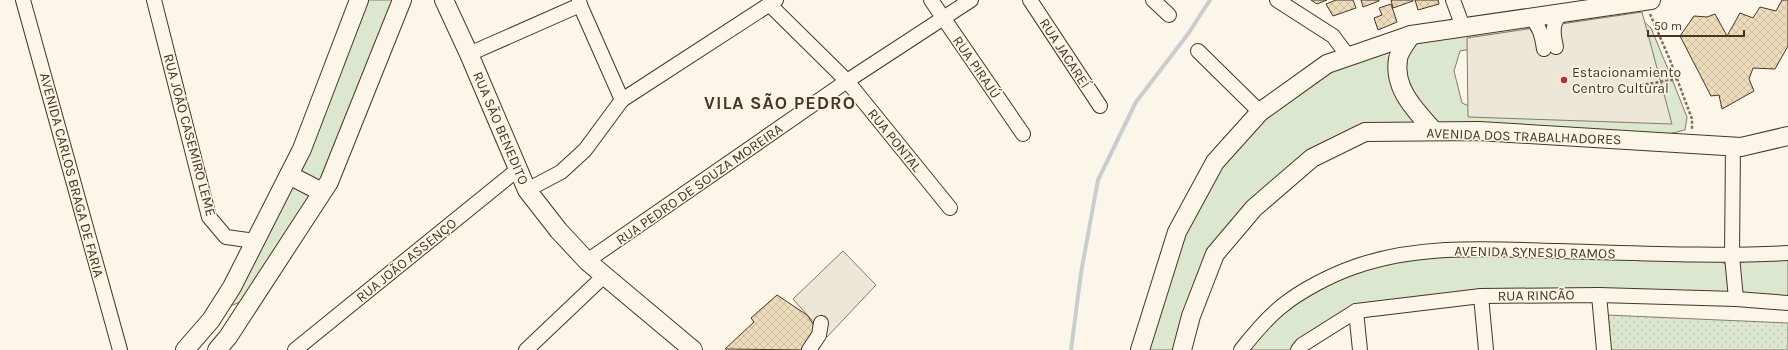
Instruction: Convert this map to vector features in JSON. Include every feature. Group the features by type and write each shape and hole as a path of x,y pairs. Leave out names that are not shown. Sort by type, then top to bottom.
{"main road":[{"path":"185,350 211,320 232,287 302,149 359,0"},
{"path":"217,350 228,337 329,182 402,0"},
{"name":"RUA SÃO BENEDITO","path":"431,0 446,5 469,54 517,170 527,190 559,231 586,261 693,350"},
{"path":"1140,350 1177,232 1215,162 1260,112 1327,64 1411,35 1647,0"},
{"path":"1411,35 1398,58 1399,83 1411,106 1434,131"},
{"name":"AVENIDA DOS TRABALHADORES","path":"1182,350 1191,316 1215,254 1254,208 1312,158 1365,132 1479,131 1741,147 1788,136"},
{"path":"288,175 322,192"}],"street":[{"name":"AVENIDA CARLOS BRAGA DE FARIA","path":"23,0 120,350"},
{"name":"RUA JOÃO CASEMIRO LEME","path":"154,0 209,217 226,237 256,241"},
{"name":"RUA PIRAJÚ","path":"931,0 1023,134"},
{"name":"RUA PEDRO DE SOUZA MOREIRA","path":"586,261 847,81 971,0"},
{"name":"RUA JACAREÍ","path":"1030,0 1100,106"},
{"path":"1153,0 1168,15"},
{"path":"1277,0 1333,36 1348,56"},
{"path":"1453,0 1463,27"},
{"path":"469,54 579,3 622,100"},
{"path":"527,190 561,172 585,150 622,100 773,3"},
{"name":"RUA PONTAL","path":"773,3 847,81 950,208"},
{"path":"1530,17 1538,24 1542,36 1550,48 1557,17 1562,13"},
{"path":"1198,51 1260,112"},
{"path":"1733,146 1732,256 1736,299"},
{"name":"RUA JOÃO ASSENÇO","path":"295,350 517,170"},
{"name":"AVENIDA SYNESIO RAMOS","path":"1241,350 1282,306 1313,286 1353,267 1381,259 1411,254 1472,248 1732,256 1788,253"},
{"path":"526,350 604,276"},
{"path":"1599,295 1604,350"},
{"name":"RUA RINCÃO","path":"1298,350 1302,344 1356,311 1481,296 1599,295 1736,299 1788,303"},
{"path":"1481,296 1486,350"},
{"path":"1356,311 1360,350"},
{"path":"810,350 819,336 821,322"}],"path":[{"path":"1647,0 1692,119 1692,144"},
{"path":"1621,85 1630,87 1677,80"}],"green space":[{"path":"363,0 395,0 326,175 319,181 295,173"},
{"path":"1639,17 1651,28 1670,74 1687,117 1685,130 1664,135 1435,127 1402,74 1412,38 1528,21 1538,35 1460,51 1454,71 1462,103 1490,115"},
{"path":"1400,42 1391,61 1422,124 1364,128 1224,235 1177,350 1146,350 1182,233 1220,165 1263,115 1315,77"},
{"path":"291,182 316,196 240,302 228,307"},
{"path":"1527,255 1716,258 1729,267 1731,283 1727,295 1360,304 1292,350 1247,350 1281,315 1313,292 1348,275 1395,261 1457,256"},
{"path":"1788,258 1788,298 1743,293 1738,278 1739,263"},
{"path":"1606,315 1788,323 1788,350 1610,350"}],"shaded area":[{"name":"Estacionamiento Centro Cultural","path":"1642,12 1672,124 1468,117 1467,38"},
{"path":"843,251 876,285 827,337 793,299"}],"building":[{"path":"1311,0 1327,0 1317,4"},
{"path":"1336,0 1353,0 1356,8 1333,16 1326,4"},
{"path":"1361,0 1379,0 1379,1 1363,7"},
{"path":"1391,0 1413,0 1413,1 1393,8"},
{"path":"1415,0 1438,0 1439,4 1418,10"},
{"path":"1782,0 1788,0 1788,46 1775,69 1753,68 1749,79 1754,91 1722,109 1719,95 1711,96 1680,36 1694,16 1707,17 1715,14 1727,36 1740,13 1753,18 1760,7 1776,11"},
{"path":"1391,4 1397,22 1378,30 1374,18 1382,15 1379,8"},
{"path":"777,295 807,315 816,328 806,350 725,349 754,322 751,318"}],"waterway":[{"path":"1071,350 1081,273 1098,180 1136,102 1188,34 1210,0"}],"place":[{"name":"Estacionamiento Centro Cultural","path":"1564,80"}],"district":[{"name":"VILA SÃO PEDRO","path":"780,103"}]}
